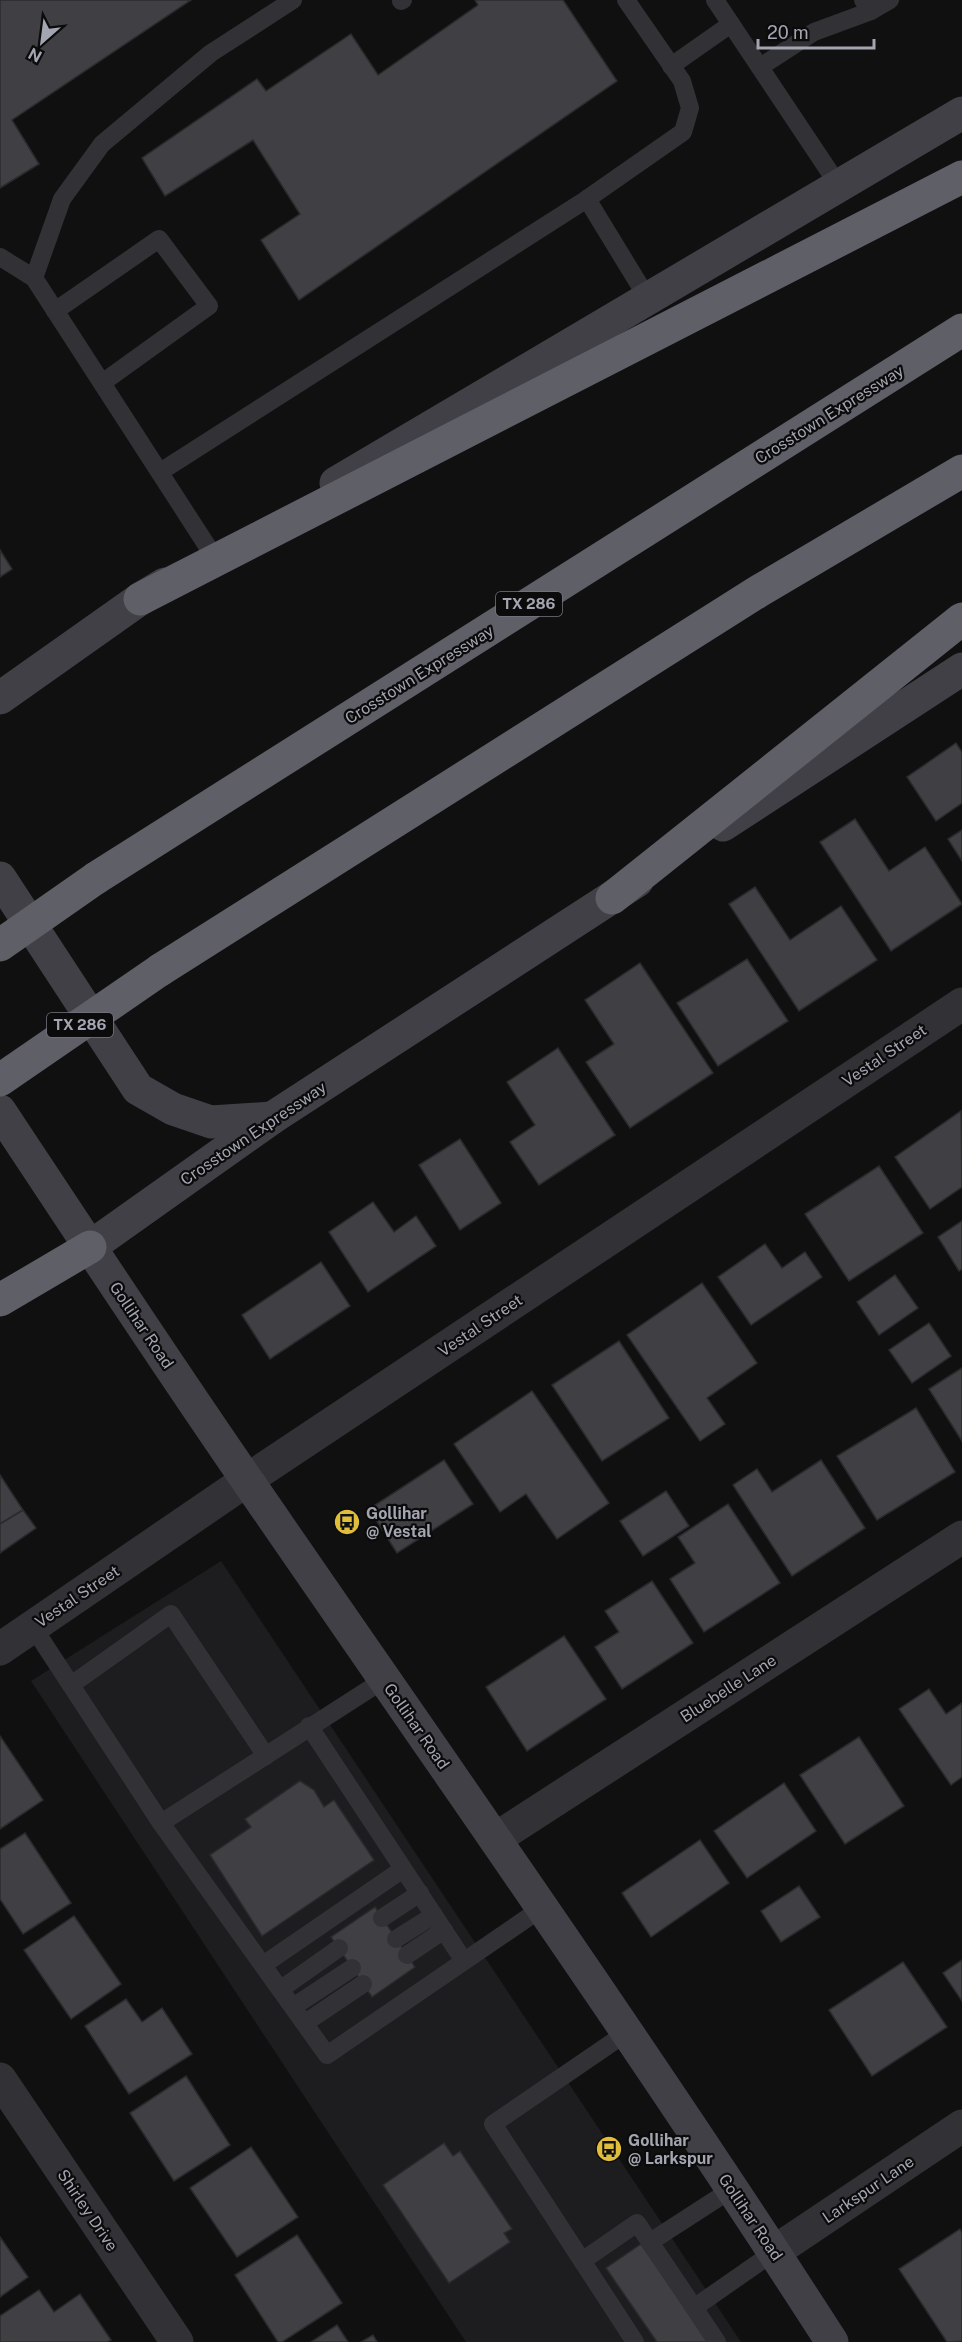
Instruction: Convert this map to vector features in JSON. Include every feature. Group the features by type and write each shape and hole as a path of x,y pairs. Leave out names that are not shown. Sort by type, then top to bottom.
{"highway":[{"path":"140,599 962,177"},
{"name":"Crosstown Expressway","path":"0,945 96,878 962,330"},
{"name":"TX 286","path":"0,1080 160,970 759,591 962,471"},
{"path":"612,898 962,619"},
{"path":"0,1300 90,1247"}],"main road":[{"path":"1,699 140,599 962,113"},
{"name":"Crosstown Expressway","path":"90,1247 272,1118 962,669"},
{"path":"0,878 138,1089 174,1109 211,1122 272,1118"},
{"name":"Gollihar Road","path":"0,1111 247,1480 732,2188 832,2342"}],"street":[{"name":"Vestal Street","path":"0,1649 247,1480 962,1004"},
{"name":"Bluebelle Lane","path":"495,1839 962,1537"},
{"name":"Shirley Drive","path":"0,2079 177,2342"},
{"name":"Larkspur Lane","path":"774,2252 962,2126"}],"lane":[{"path":"34,278 62,199 102,144 210,53 293,0"},
{"path":"160,472 587,199 683,132 690,108 682,81 626,0"},
{"path":"715,0 839,186"},
{"path":"760,67 814,32 867,6 890,0"},
{"path":"671,66 731,24"},
{"path":"587,199 648,299"},
{"path":"55,312 159,239 209,306 102,383"},
{"path":"0,257 34,278 213,555"},
{"path":"71,1685 171,1614 266,1756"},
{"path":"33,1627 161,1823 327,2055 542,1908"},
{"path":"161,1823 385,1679"},
{"path":"309,1726 464,1961"},
{"path":"263,1965 403,1869"},
{"path":"382,1918 420,1893"},
{"path":"396,1939 439,1923"},
{"path":"407,1955 439,1923"},
{"path":"281,1989 339,1948"},
{"path":"293,2007 352,1968"},
{"path":"305,2023 363,1984"},
{"path":"626,2033 492,2124 582,2261 626,2313 635,2342"},
{"path":"650,2242 732,2188"},
{"path":"582,2261 637,2223 672,2282 694,2307 709,2335"},
{"path":"694,2307 774,2252"}],"shaded area":[{"path":"221,1561 741,2342 466,2342 31,1681"}],"building":[{"path":"0,0 191,0 12,120 39,164 0,188"},
{"path":"475,0 563,0 617,81 299,300 261,240 300,214 253,140 165,196 142,158 257,79 266,91 351,34 378,75 478,5"},
{"path":"0,550 12,569 0,577"},
{"path":"956,743 962,752 962,803 936,821 907,777"},
{"path":"855,819 889,871 925,847 962,904 891,951 820,842"},
{"path":"962,830 962,861 948,839"},
{"path":"755,887 790,940 841,906 877,960 799,1011 729,904"},
{"path":"747,959 788,1021 718,1066 677,1003"},
{"path":"640,963 713,1073 630,1128 586,1062 614,1044 585,1000"},
{"path":"558,1048 615,1135 539,1185 510,1142 535,1125 507,1082"},
{"path":"961,1111 962,1187 930,1209 895,1157"},
{"path":"460,1139 501,1203 460,1230 419,1165"},
{"path":"879,1166 923,1233 849,1281 805,1214"},
{"path":"373,1202 394,1232 416,1216 436,1246 368,1292 329,1232"},
{"path":"962,1221 962,1269 959,1271 938,1237"},
{"path":"765,1244 782,1268 805,1252 822,1277 751,1325 718,1277"},
{"path":"321,1262 350,1306 270,1359 242,1315"},
{"path":"895,1275 918,1308 879,1335 857,1302"},
{"path":"702,1283 757,1363 707,1398 725,1424 700,1441 627,1335"},
{"path":"929,1323 951,1356 912,1383 889,1350"},
{"path":"619,1341 669,1418 602,1461 552,1385"},
{"path":"962,1368 962,1441 929,1389"},
{"path":"532,1391 609,1503 557,1539 526,1494 500,1512 454,1444"},
{"path":"916,1408 955,1472 877,1520 837,1456"},
{"path":"444,1460 473,1504 397,1553 369,1509"},
{"path":"821,1460 865,1528 792,1576 733,1485 757,1469 772,1492"},
{"path":"0,1475 23,1510 0,1524"},
{"path":"666,1491 689,1526 643,1556 620,1521"},
{"path":"728,1504 780,1583 704,1632 670,1579 695,1563 678,1537"},
{"path":"23,1510 36,1528 0,1553 0,1524"},
{"path":"652,1581 693,1643 622,1689 595,1647 619,1632 605,1611"},
{"path":"564,1636 606,1699 527,1751 486,1687"},
{"path":"929,1689 946,1714 962,1703 962,1777 951,1785 899,1709"},
{"path":"0,1736 43,1800 0,1829"},
{"path":"859,1737 904,1806 845,1844 800,1775"},
{"path":"300,1781 314,1790 324,1807 334,1800 374,1860 262,1936 210,1855 251,1827 245,1819"},
{"path":"784,1783 816,1831 747,1878 714,1831"},
{"path":"25,1833 71,1903 23,1934 0,1899 0,1849"},
{"path":"700,1840 729,1883 651,1937 622,1893"},
{"path":"799,1886 820,1917 781,1942 761,1911"},
{"path":"375,1907 415,1967 372,1997 331,1937"},
{"path":"74,1916 121,1984 71,2019 24,1950"},
{"path":"962,1960 962,2001 943,1973"},
{"path":"903,1962 947,2027 872,2076 829,2010"},
{"path":"126,1999 142,2022 162,2008 192,2054 129,2094 85,2026"},
{"path":"186,2076 230,2145 174,2181 130,2113"},
{"path":"444,2143 453,2156 460,2151 512,2229 504,2233 510,2242 449,2283 383,2185"},
{"path":"251,2147 298,2217 237,2257 190,2188"},
{"path":"960,2229 962,2233 962,2341 947,2342 899,2269"},
{"path":"297,2235 342,2303 282,2342 278,2342 235,2275"},
{"path":"0,2237 28,2277 0,2297"},
{"path":"641,2244 709,2342 657,2342 606,2268"},
{"path":"39,2290 54,2312 80,2294 111,2340 107,2342 0,2342 0,2316"},
{"path":"337,2325 348,2342 311,2342"},
{"path":"373,2335 377,2342 361,2342"}],"place":[{"name":"Gollihar @ Vestal","path":"347,1522"},
{"name":"Gollihar @ Larkspur","path":"609,2149"}]}
